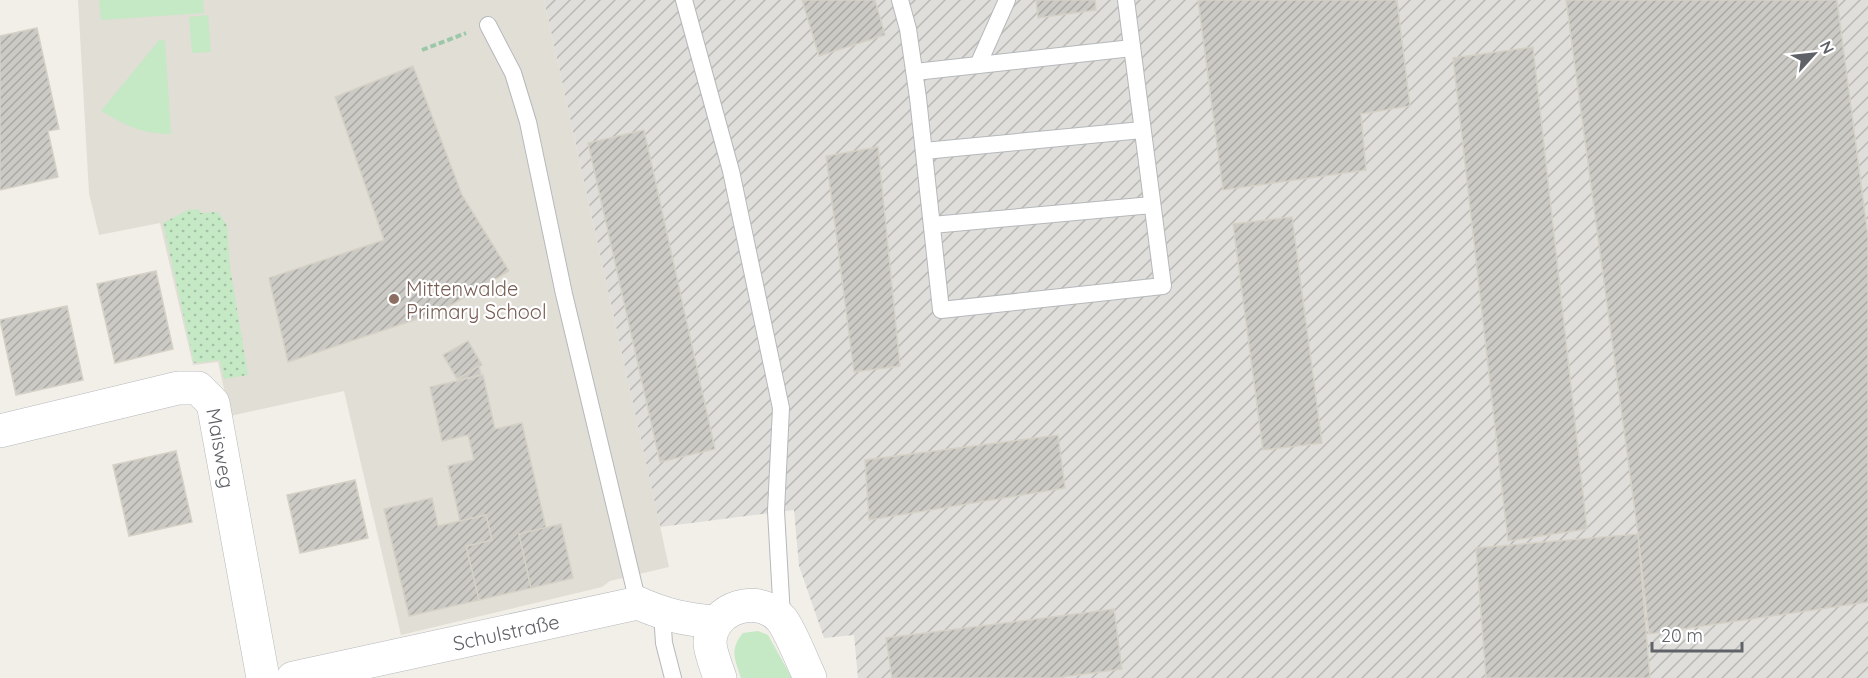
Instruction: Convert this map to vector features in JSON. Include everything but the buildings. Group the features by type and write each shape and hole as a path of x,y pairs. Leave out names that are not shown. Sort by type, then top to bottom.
{"street":[{"name":"Maisweg","path":"0,430 178,388 198,387 213,403 263,678"},
{"path":"720,678 710,643 716,622 731,609 751,604 768,608 782,620 810,678"},
{"name":"Schulstraße","path":"293,678 650,608 687,620 716,622"}],"lane":[{"path":"684,0 731,171 781,408 776,511 782,620"},
{"path":"900,0 908,28 915,72 941,310 1163,286 1126,0"},
{"path":"978,65 1007,0"},
{"path":"488,25 513,73 528,122 564,294 650,608 664,643 673,678"},
{"path":"915,72 1132,48"},
{"path":"924,151 1142,130"},
{"path":"932,225 1152,205"}],"path":[{"path":"422,50 488,25"}],"shaded area":[{"name":"Mittenwalde Primary School","path":"78,0 544,0 669,567 610,581 602,587 401,635 344,391 230,416 218,362 193,365 160,223 99,235 89,193"},
{"path":"544,0 1868,0 1868,678 858,678 854,635 824,638 799,566 794,510 660,527"}],"green space":[{"path":"99,0 203,0 204,13 101,20"},
{"path":"208,15 211,52 192,53 189,17"},
{"path":"160,39 165,41 171,134 134,128 101,111"},
{"path":"199,209 200,213 218,212 227,225 230,267 248,375 224,379 220,360 194,363 163,223 188,210"},
{"path":"758,631 768,635 792,678 741,678 734,655 736,645 743,633"}],"place":[{"name":"Mittenwalde Primary School","path":"394,299"}]}
